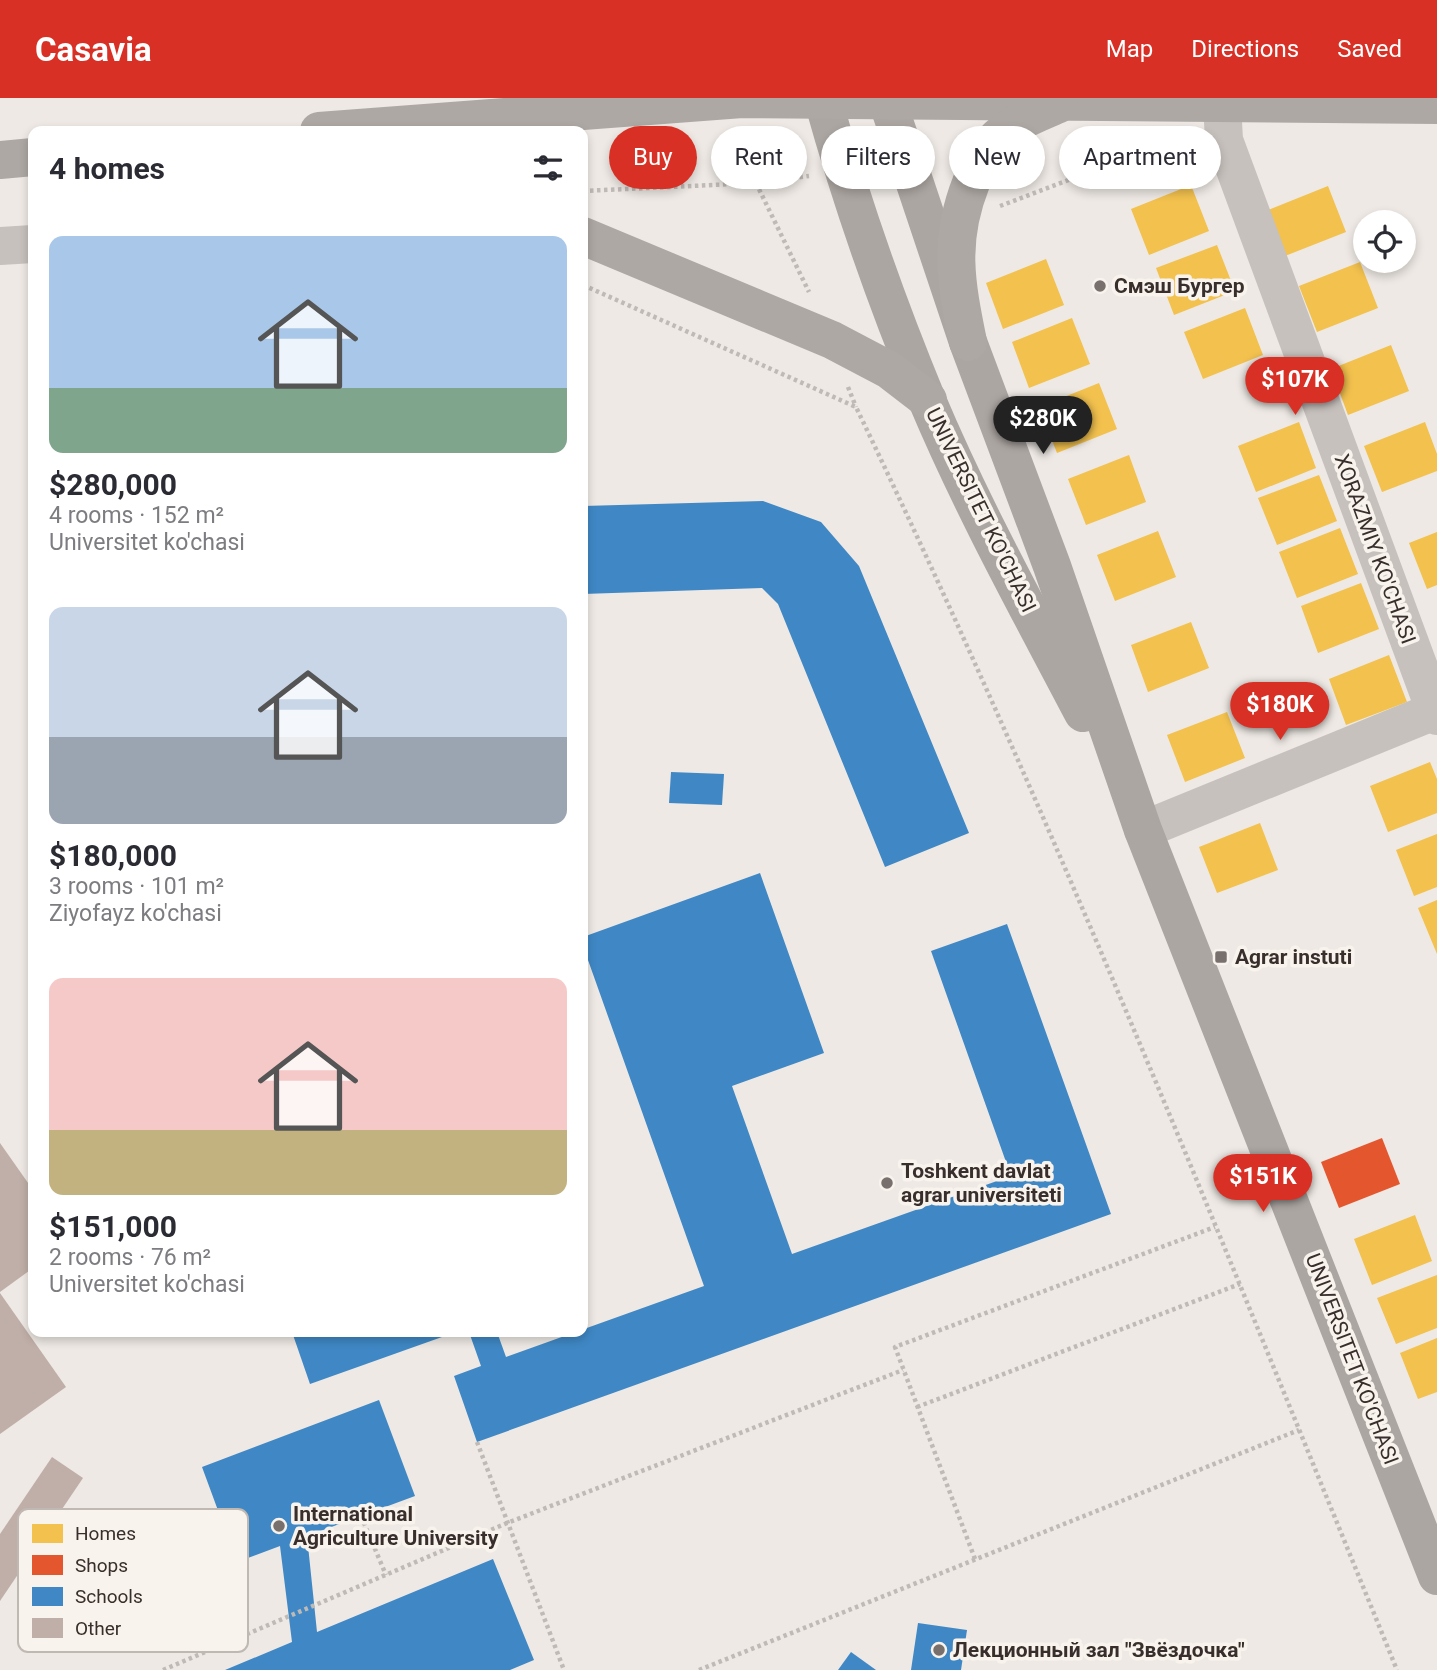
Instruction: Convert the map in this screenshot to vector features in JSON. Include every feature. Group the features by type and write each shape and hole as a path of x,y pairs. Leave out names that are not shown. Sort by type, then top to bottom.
{"highway":[{"path":"384,126 742,99 1437,105"},
{"path":"968,342 954,252 959,217 980,158 998,137 1024,120 1064,101"},
{"path":"0,160 28,157"},
{"path":"588,238 832,340 890,370 928,400"}],"main road":[{"name":"UNIVERSITET KO'CHASI","path":"823,99 845,178 928,400 1011,575 1143,830"},
{"name":"UNIVERSITET KO'CHASI","path":"887,99 968,342 1052,566 1143,830 1437,1576"}],"street":[{"name":"XORAZMIY KO'CHASI","path":"1222,103 1224,140 1436,712"},
{"path":"0,246 28,244"},
{"path":"1143,830 1436,712"}],"path":[{"path":"991,209 1087,173 1224,140"},
{"path":"588,191 756,183 817,175"},
{"path":"588,287 856,407 943,588 1240,1284 1397,1670"},
{"path":"975,1559 895,1347 1215,1227"},
{"path":"917,1407 1240,1284"},
{"path":"248,1634 507,1523 904,1370"},
{"path":"699,1670 1299,1430"},
{"path":"477,1442 564,1670"},
{"path":"361,1516 386,1575"},
{"path":"163,1670 205,1652"}],"building: Homes":[{"path":"1328,186 1346,232 1285,256 1268,210"},
{"path":"1181,189 1193,189 1209,231 1149,255 1131,209"},
{"path":"1217,245 1235,291 1174,315 1156,268"},
{"path":"1046,259 1064,305 1003,329 986,283"},
{"path":"1353,265 1353,273 1364,273 1378,308 1317,332 1299,286"},
{"path":"1245,308 1263,355 1203,379 1184,332"},
{"path":"1072,318 1090,364 1029,388 1012,342"},
{"path":"1391,345 1409,391 1348,415 1331,369"},
{"path":"1099,383 1117,429 1057,453 1039,407"},
{"path":"1299,422 1316,468 1256,492 1238,446"},
{"path":"1425,422 1437,454 1437,471 1382,492 1364,446"},
{"path":"1129,455 1146,502 1086,525 1068,479"},
{"path":"1319,475 1337,521 1277,545 1258,498"},
{"path":"1340,528 1358,574 1297,598 1279,552"},
{"path":"1158,531 1176,577 1115,601 1097,555"},
{"path":"1437,532 1437,585 1427,589 1409,543"},
{"path":"1361,583 1379,629 1318,653 1301,606"},
{"path":"1191,622 1209,668 1148,692 1131,645"},
{"path":"1389,655 1407,702 1346,725 1329,679"},
{"path":"1227,712 1245,758 1185,782 1167,735"},
{"path":"1430,762 1437,779 1437,813 1388,832 1370,786"},
{"path":"1260,823 1278,870 1217,893 1199,847"},
{"path":"1437,834 1437,887 1414,896 1396,850"},
{"path":"1437,900 1437,954 1418,908"},
{"path":"1415,1215 1432,1261 1372,1285 1354,1239"},
{"path":"1437,1275 1437,1328 1396,1344 1377,1298"},
{"path":"1437,1338 1437,1392 1418,1399 1400,1353"}],"building: Shops":[{"path":"1382,1138 1400,1184 1339,1208 1321,1162"}],"building: Schools":[{"path":"763,501 821,522 859,566 969,833 885,867 778,604 762,588 588,594 588,506"},
{"path":"671,772 724,774 722,805 669,803"},
{"path":"760,873 824,1053 732,1086 792,1254 1011,1176 931,951 1007,924 1111,1214 477,1442 454,1376 481,1366 471,1337 499,1337 506,1357 562,1337 588,1337 588,1328 704,1286 588,960 588,935"},
{"path":"294,1337 442,1337 310,1384"},
{"name":"International Agriculture University","path":"379,1400 415,1496 307,1536 317,1632 493,1559 534,1660 510,1670 225,1670 292,1642 280,1546 248,1558 248,1509 217,1509 202,1467"},
{"name":"Лекционный зал \"Звёздочка\"","path":"918,1623 967,1630 961,1670 911,1670"},
{"path":"851,1652 876,1670 838,1670"}],"building: Other":[{"path":"0,1143 28,1183 28,1272 0,1292"},
{"path":"0,1293 28,1333 28,1337 31,1337 66,1387 0,1434"},
{"path":"52,1457 83,1478 62,1509 18,1509 18,1574 0,1601 0,1534"}],"place":[{"name":"Смэш Бургер","path":"1100,286"},
{"name":"Agrar instuti","path":"1221,957"},
{"name":"Toshkent davlat agrar universiteti","path":"887,1183"},
{"name":"International Agriculture University","path":"279,1526"},
{"name":"Лекционный зал \"Звёздочка\"","path":"939,1650"}]}
